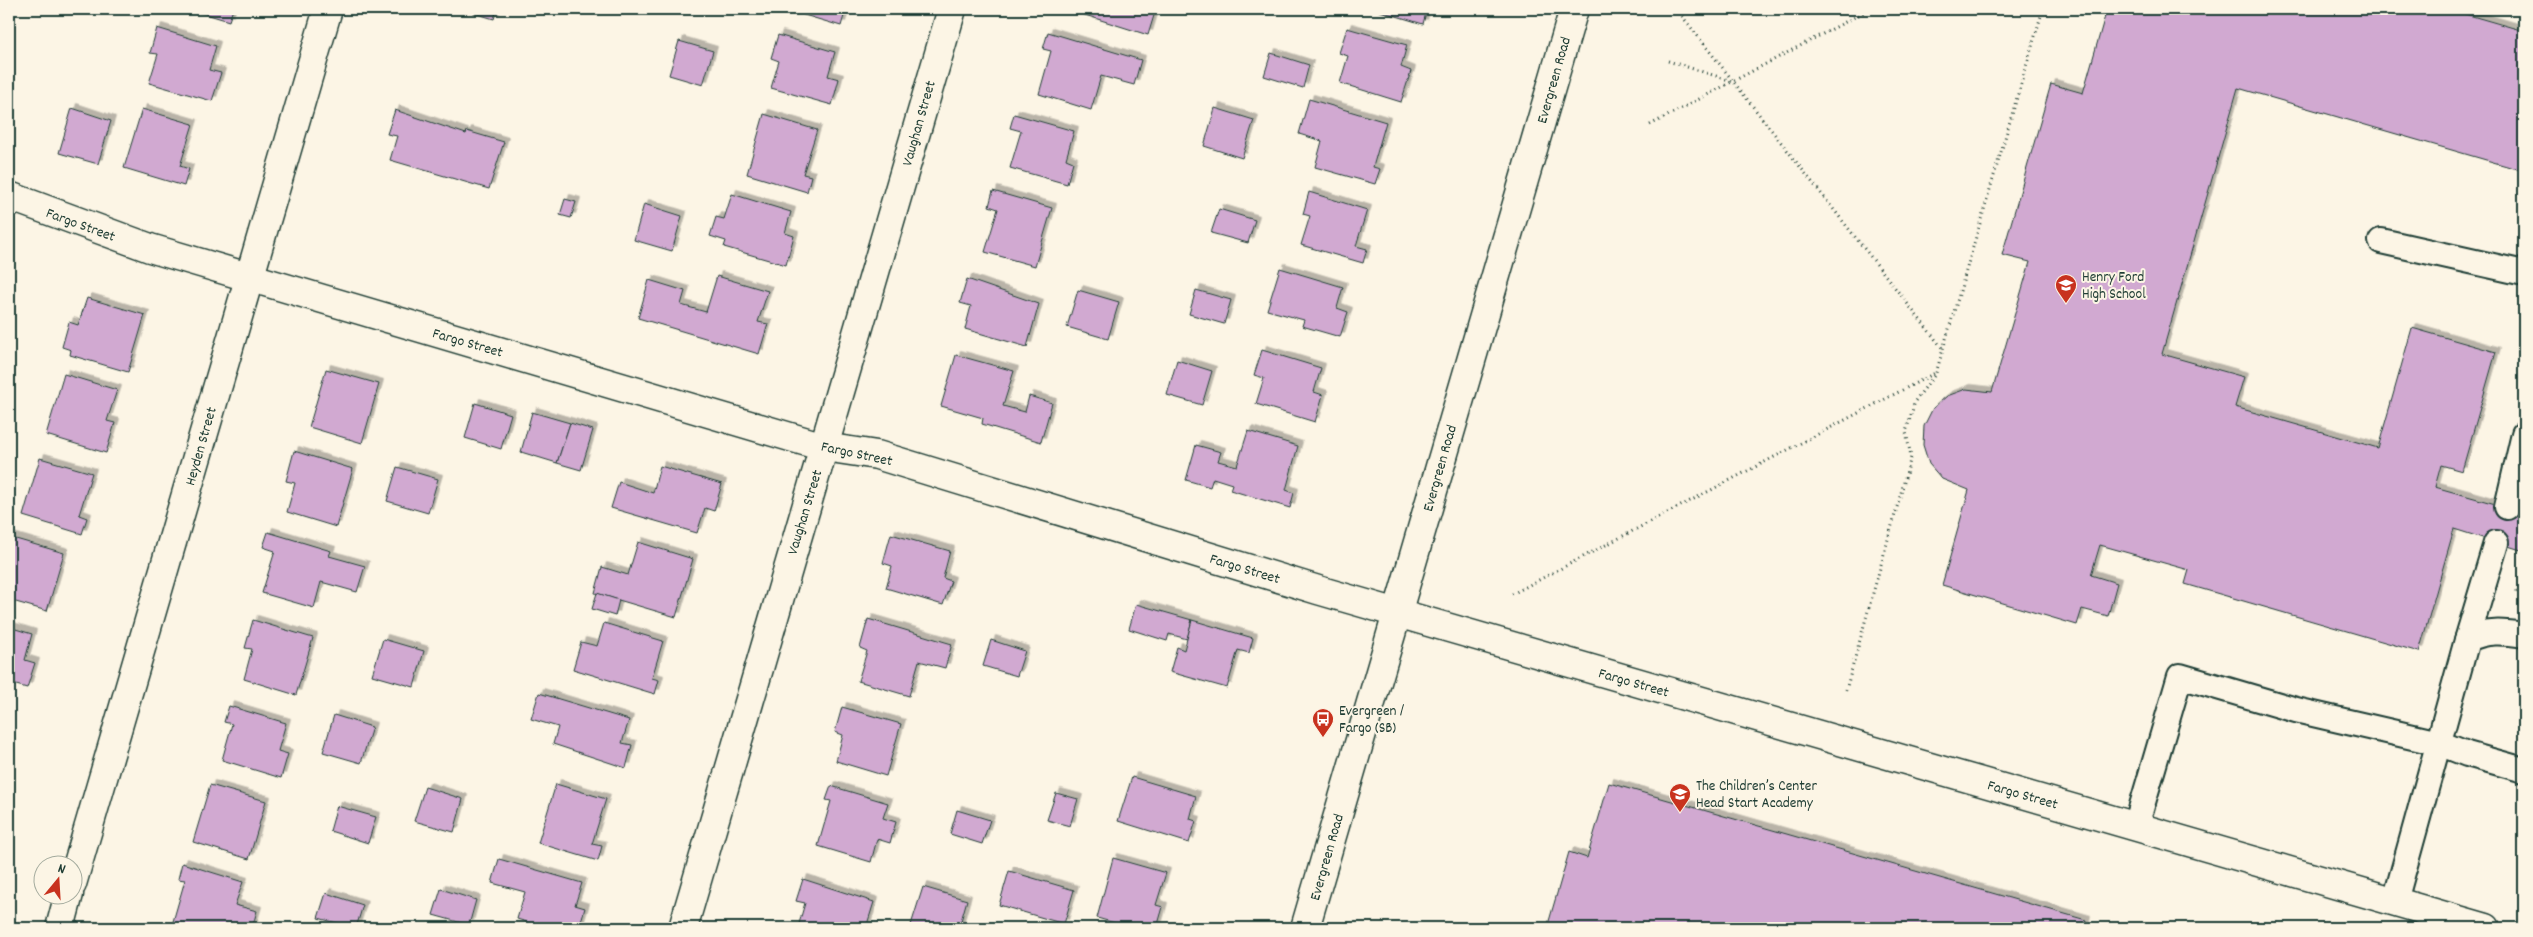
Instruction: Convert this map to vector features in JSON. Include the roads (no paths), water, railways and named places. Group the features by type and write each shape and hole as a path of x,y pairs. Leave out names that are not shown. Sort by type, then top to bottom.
{"street":[{"name":"Heyden Street","path":"81,854 328,9"},
{"name":"Vaughan Street","path":"682,928 952,9"},
{"name":"Evergreen Road","path":"1305,928 1574,9"},
{"name":"Fargo Street","path":"9,196 150,248 250,278 824,446 877,455 1397,613 2486,928"},
{"path":"60,928 66,904"}],"lane":[{"path":"2381,241 2524,273"},
{"path":"2507,507 2524,434"},
{"path":"2394,900 2496,543"},
{"path":"2467,640 2476,636 2498,632 2524,635"},
{"path":"2136,826 2180,676 2296,710 2439,743 2467,754 2524,770"}],"place":[{"name":"Henry Ford High School","path":"2066,304"},
{"name":"Evergreen / Fargo (SB)","path":"1323,738"},
{"name":"The Children’s Center Head Start Academy","path":"1680,813"}]}
